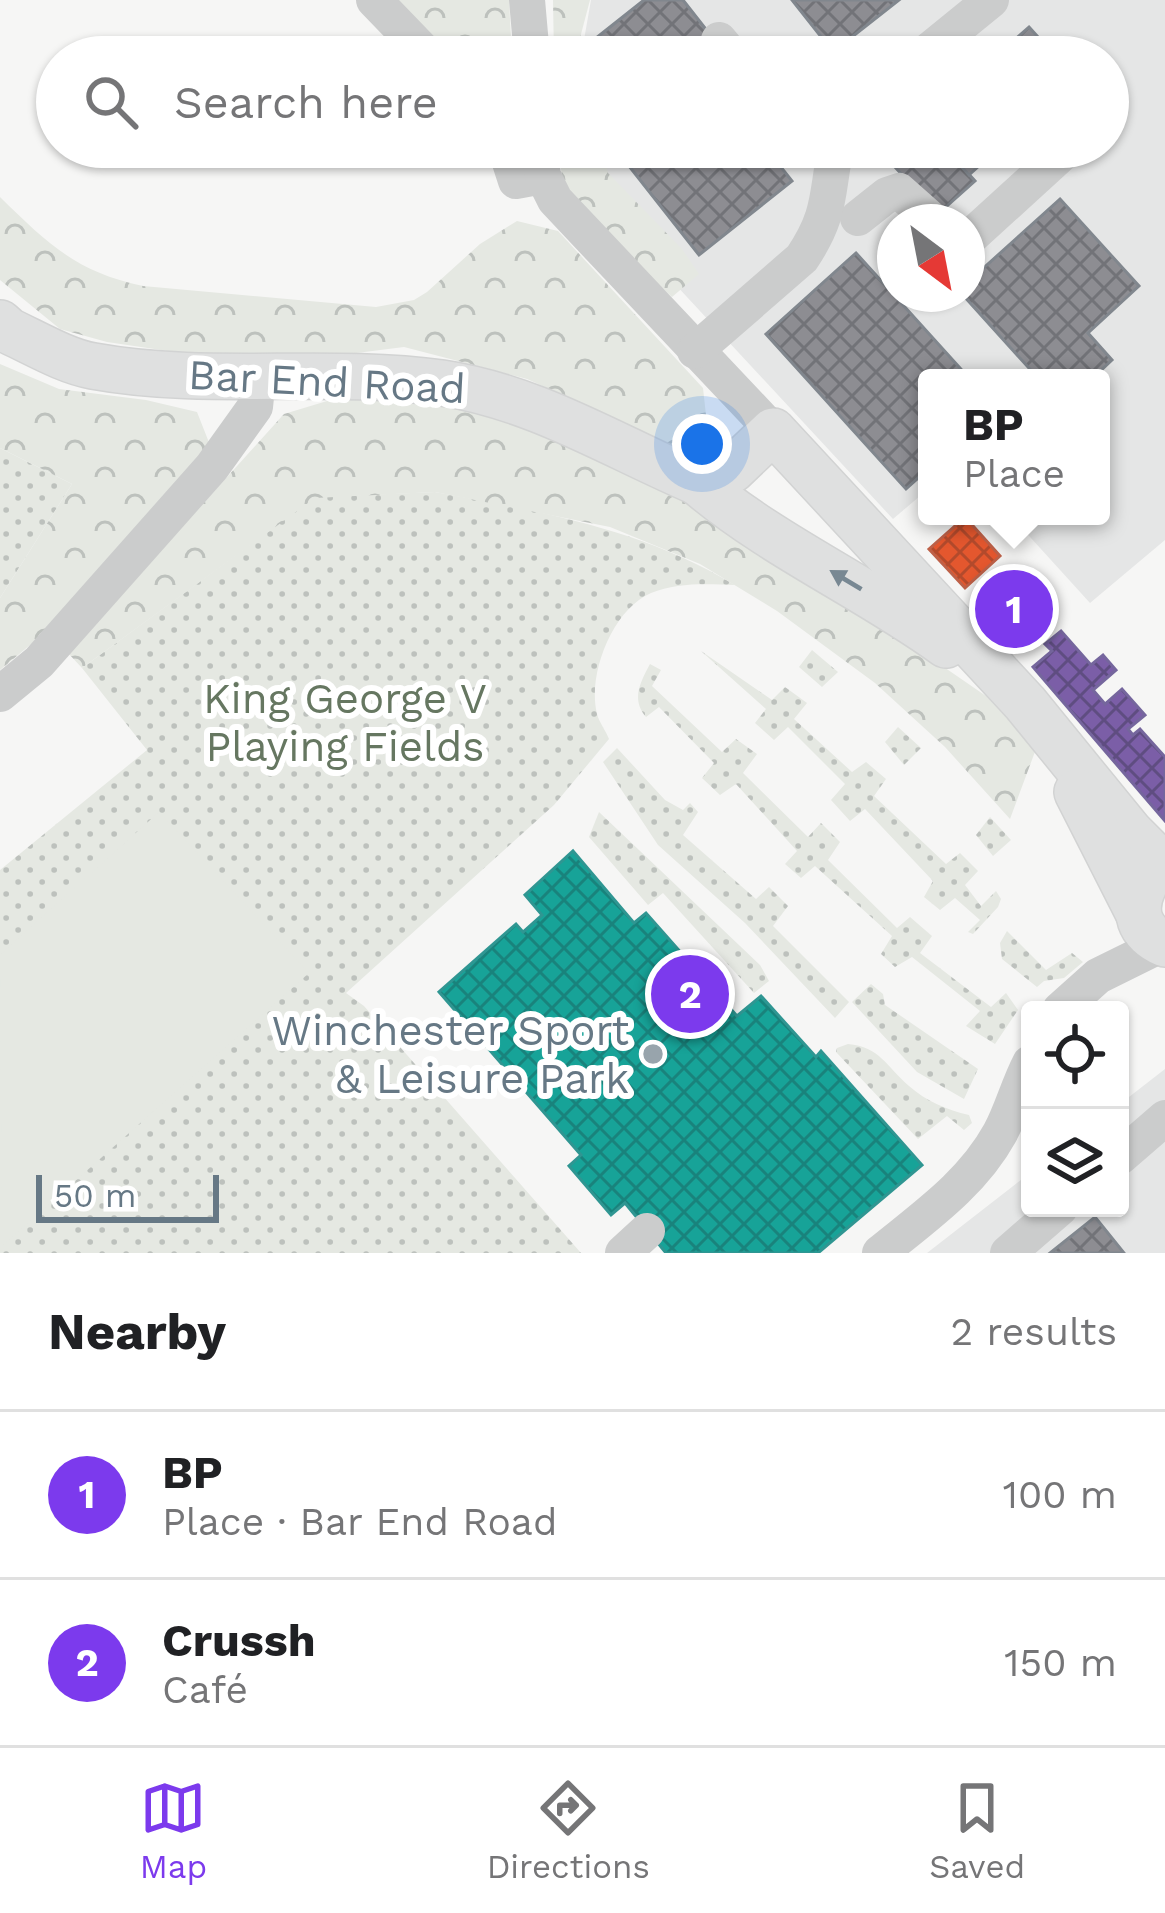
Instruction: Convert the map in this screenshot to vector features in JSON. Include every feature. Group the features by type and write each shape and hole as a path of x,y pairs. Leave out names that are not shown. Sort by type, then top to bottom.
{"main road":[{"name":"Bar End Road","path":"0,323 90,366 375,377 484,390 539,407 697,482 728,508 906,616 946,646 982,659"},
{"path":"697,482 732,470 773,431 982,659 1165,869 1142,889 1151,929"},
{"path":"1058,745 1096,834 1151,929"}],"street":[{"path":"374,0 409,36"},
{"path":"526,0 530,36"},
{"path":"947,36 991,0"},
{"path":"530,168 572,220 773,431"},
{"path":"841,168 851,212"},
{"path":"985,224 1046,168"},
{"path":"694,350 851,212 899,191 914,204"},
{"path":"0,694 39,662 212,467 255,407 258,376"},
{"path":"1070,1001 1151,929"},
{"path":"880,1253 954,1193 994,1170 1002,1130 1021,1085"},
{"path":"1129,1148 1165,1118"},
{"path":"1008,1253 1050,1217"}],"shaded area":[{"path":"591,0 1165,0 1165,540 1090,603 1019,525 1110,525 1110,369 918,369 918,498 893,519 571,168 1129,168 1129,36 585,36"},
{"path":"1165,1069 1165,1253 927,1253 1021,1180 1021,1217 1129,1217 1129,1097"}],"green space":[{"path":"398,0 509,0 511,36 430,36"},
{"path":"553,0 590,0 581,36 554,36"},
{"path":"561,168 607,168 699,274 672,297 565,198"},
{"path":"0,197 64,254 120,280 376,307 414,300 480,244 517,221 558,231 703,388 708,433 692,444 664,447 627,424 527,379 404,347 309,359 202,356 107,342 60,329 0,280"},
{"path":"0,364 59,389 197,412 210,445 113,576 0,670 0,598 72,484 0,448"},
{"path":"337,398 436,398 544,420 699,504 986,696 1036,749 1010,819 945,747 875,683 777,611 700,564 610,527 435,492 315,498 82,668 68,653 284,414"},
{"path":"0,448 72,484 0,598"},
{"name":"King George V Playing Fields","path":"435,492 552,515 627,536 735,585 661,589 625,613 606,644 596,680 597,714 609,739 554,805 346,993 364,1006 581,1253 0,1253 0,870 147,750 82,668 315,497"},
{"path":"812,650 838,672 822,687 799,667"},
{"path":"701,651 772,700 785,687 807,703 794,719 852,772 866,762 886,779 874,796 946,864 960,853 978,871 965,885 981,906 996,891 1001,899 973,934 968,932 980,920 955,898 940,910 924,897 933,881 865,809 850,821 831,800 845,784 788,727 774,740 755,723 766,709"},
{"path":"650,664 661,670 652,686 722,752 736,739 757,754 743,773 808,837 821,823 840,842 828,860 897,928 910,917 932,936 920,953 991,1007 1006,993 1018,1010 995,1044 966,1026 980,1011 912,957 895,967 881,954 892,936 815,866 801,878 785,864 797,851 736,784 720,795 702,778 714,763 659,707 646,717 638,697"},
{"path":"898,727 921,748 904,765 885,742"},
{"path":"617,748 665,800 683,810 690,803 698,812 683,835 756,899 769,887 788,906 773,926 849,1002 835,1018 745,923 658,845 603,762"},
{"path":"159,812 309,973 2,1246 0,955"},
{"path":"599,812 760,965 769,981 754,993 663,893 648,905 589,837"},
{"path":"990,817 1011,840 993,856 976,835"},
{"path":"1007,931 1046,970 1072,953 1083,962 1064,978 1037,987 1002,959 1000,943"},
{"path":"871,984 883,994 885,1005 978,1069 964,1099 917,1072 852,1002"},
{"path":"848,1044 875,1053 916,1091 969,1115 972,1123 964,1130 947,1116 918,1139 836,1052"}],"building: Shops":[{"path":"956,525 972,525 1000,556 965,588 929,549"},
{"path":"1012,576 1046,614 1016,642 982,604"}],"building: Offices":[{"path":"1061,631 1091,665 1103,655 1116,670 1093,690 1105,704 1122,689 1145,715 1128,729 1133,735 1140,729 1165,757 1165,821 1033,667 1052,651 1045,644"}],"building: Public":[{"name":"Winchester Sport & Leisure Park","path":"573,851 634,923 646,913 737,1016 761,996 816,1057 821,1051 922,1165 818,1253 666,1253 625,1203 611,1215 569,1166 581,1155 439,992 516,924 523,932 542,915 525,895"}],"building: Industry":[{"path":"644,0 683,0 711,36 599,36"},
{"path":"792,0 899,0 853,36 820,36"},
{"path":"631,168 782,168 792,181 699,255"},
{"path":"896,168 963,168 975,181 949,204 929,204"},
{"path":"1060,199 1139,286 1088,333 1112,360 1102,369 1030,369 978,312 985,312 985,267"},
{"path":"856,253 877,276 877,312 909,312 961,369 918,369 918,478 906,489 766,334"},
{"path":"1095,1217 1124,1253 1050,1253"}],"place":[{"name":"BP","path":"1014,609"},
{"name":"Crussh","path":"690,994"},
{"name":"Winchester Sport & Leisure Park","path":"653,1054"}]}
